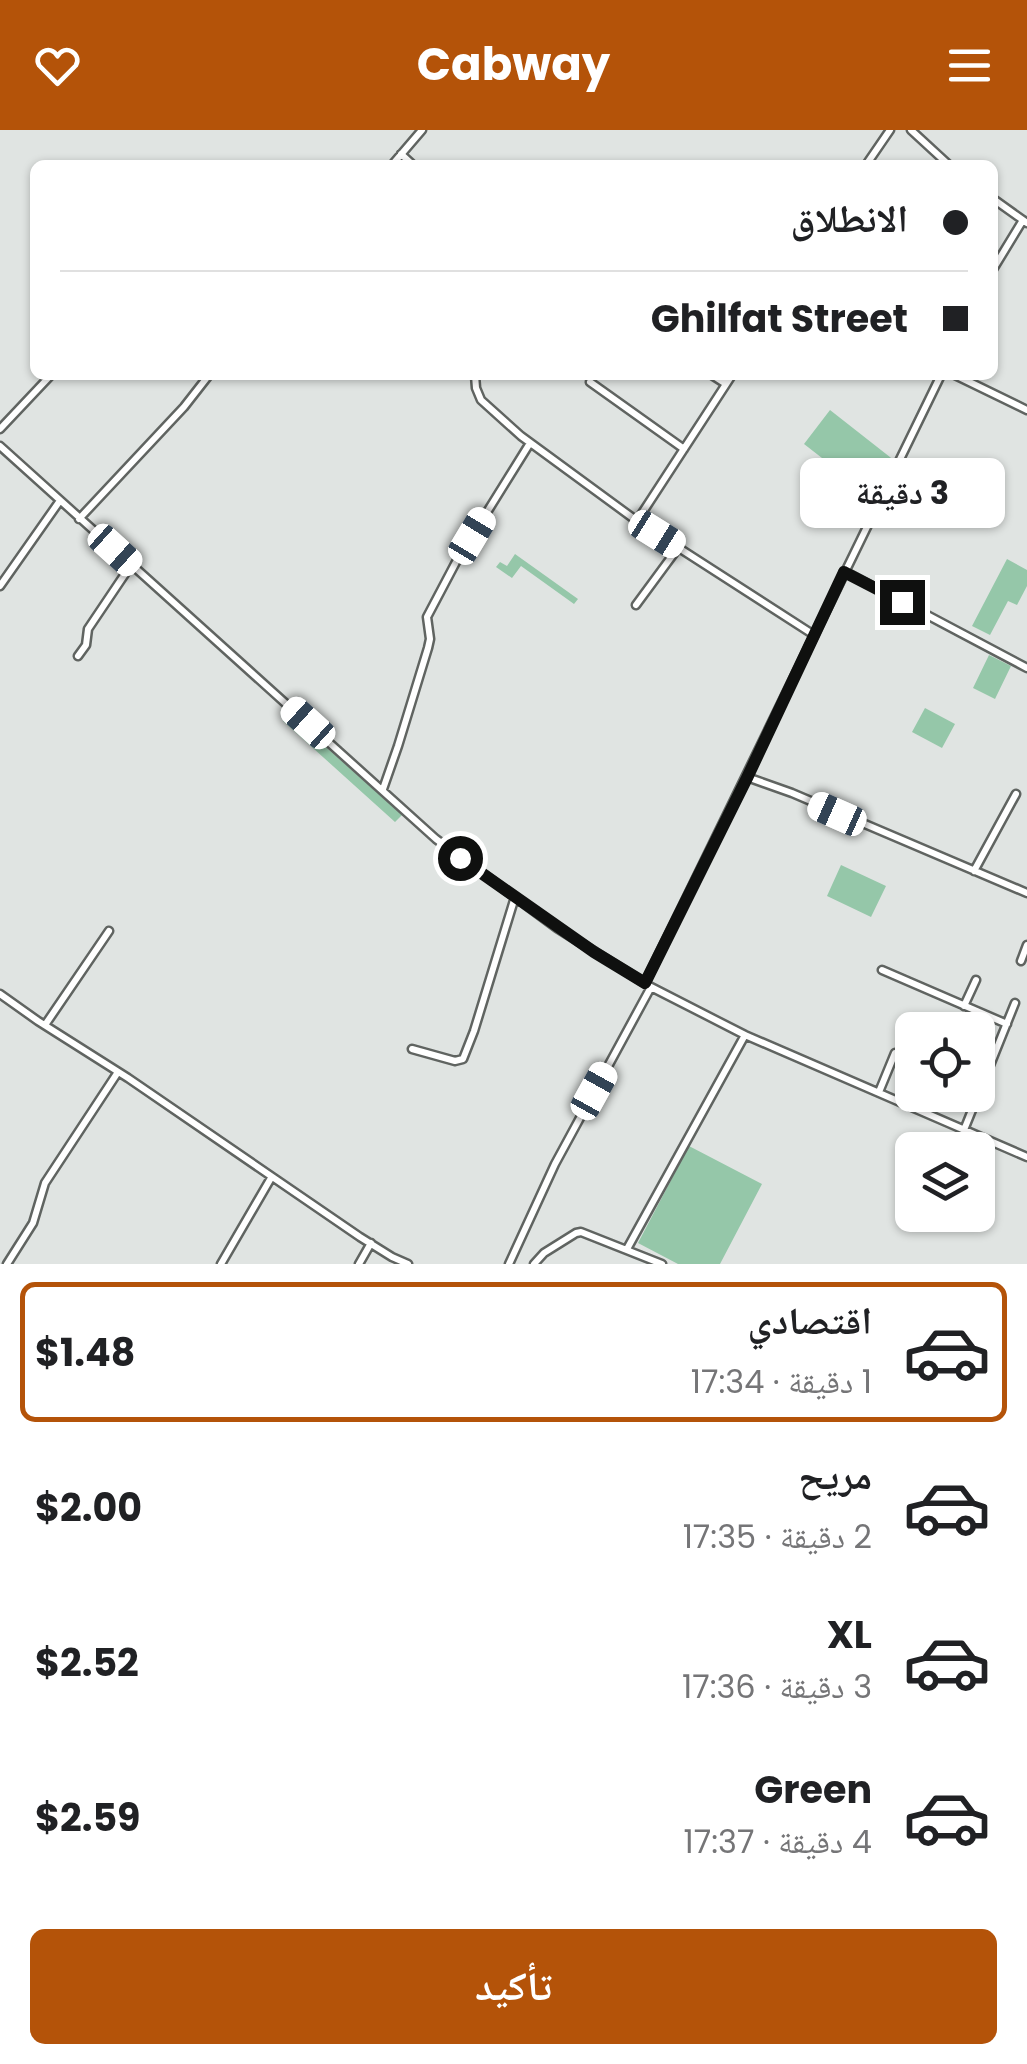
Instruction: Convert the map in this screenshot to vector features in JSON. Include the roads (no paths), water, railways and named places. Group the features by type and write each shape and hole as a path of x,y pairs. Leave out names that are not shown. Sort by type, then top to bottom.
{"street":[{"path":"396,160 422,130"},
{"path":"869,160 890,130"},
{"path":"911,130 944,160"},
{"path":"401,154 408,160"},
{"path":"998,202 1025,221 998,262"},
{"path":"0,429 46,380"},
{"path":"80,519 205,380"},
{"path":"475,380 481,400 530,443 636,522 814,634"},
{"path":"720,380 726,384"},
{"path":"636,522 729,380"},
{"path":"509,1264 555,1164 648,985 939,380"},
{"path":"964,380 1027,410"},
{"path":"590,382 684,449"},
{"path":"382,789 428,648 427,617 456,562 530,443"},
{"path":"0,446 436,839 594,952 745,1035 1027,1157"},
{"path":"0,586 60,502"},
{"path":"636,606 678,548"},
{"path":"78,656 86,645 88,629 131,565"},
{"path":"844,572 1027,668"},
{"path":"747,778 792,793 1027,893"},
{"path":"974,871 1016,794"},
{"path":"412,1049 463,1059 515,897"},
{"path":"45,1026 109,932"},
{"path":"1021,960 1027,945"},
{"path":"882,970 1006,1024"},
{"path":"964,1006 976,980"},
{"path":"0,994 271,1178 408,1264"},
{"path":"964,1130 1015,1003"},
{"path":"626,1249 745,1035"},
{"path":"879,1092 895,1052"},
{"path":"7,1264 33,1223 45,1183 118,1072"},
{"path":"221,1264 271,1178"},
{"path":"534,1264 582,1232 662,1264"},
{"path":"360,1264 371,1243"}]}
